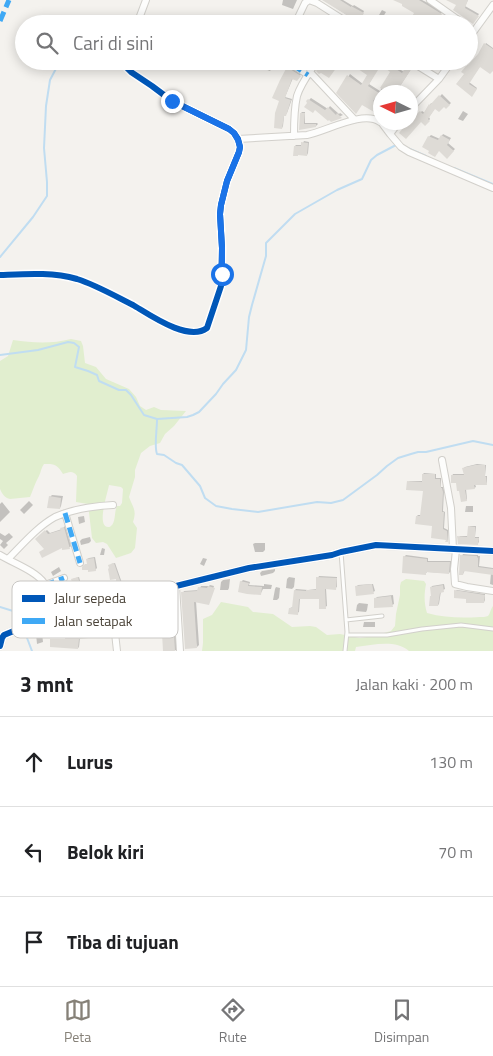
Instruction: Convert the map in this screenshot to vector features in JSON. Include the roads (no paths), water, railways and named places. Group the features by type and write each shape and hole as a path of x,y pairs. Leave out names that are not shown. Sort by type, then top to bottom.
{"street":[{"path":"140,15 146,0"},
{"path":"299,15 305,3 309,0 317,3 334,15"},
{"path":"430,0 451,15"},
{"path":"478,22 493,5"},
{"path":"0,275 48,274 78,279 134,306 168,326 183,330 203,331 207,328 221,286 221,205 227,181 239,152 238,140 229,129 172,101 130,70"},
{"path":"303,70 309,73 354,119"},
{"path":"294,136 297,96 311,70"},
{"path":"424,70 439,80"},
{"path":"418,101 439,80 446,70"},
{"path":"238,140 316,134 354,119 373,118"},
{"path":"387,130 399,145 416,156 493,188"},
{"path":"390,134 393,130"},
{"path":"442,460 451,508 455,549 454,581 456,584 467,587 493,591"},
{"path":"8,559 53,518 65,513 113,505"},
{"path":"65,513 80,562"},
{"path":"178,586 249,568 332,555 376,545 493,552"},
{"path":"0,555 37,575 42,581"},
{"path":"56,581 64,578"},
{"path":"178,618 180,651"},
{"path":"0,646 4,635 12,632"},
{"path":"115,638 117,651"}],"lane":[{"path":"341,552 347,635 345,651"},
{"path":"346,620 382,616"},
{"path":"347,635 387,635 422,628 461,625 493,629"}],"waterway":[{"path":"0,257 33,217 47,196 44,148 46,106 50,80 55,70"},
{"path":"0,355 38,350 68,342 74,343 79,347 75,367 97,375 99,381 119,390 126,390 144,415 157,419 187,417 199,412 236,370 246,350 249,317 266,256 266,243 295,214 337,190 362,179 371,160 396,145"},
{"path":"403,146 426,156"},
{"path":"454,168 493,184"},
{"path":"157,420 157,454 164,455 182,465 200,486 205,498 216,506 258,512 317,502 331,503 343,500 398,458 418,452 426,452 473,441 493,445"},
{"path":"0,607 12,611"},
{"path":"27,638 32,651"}]}
